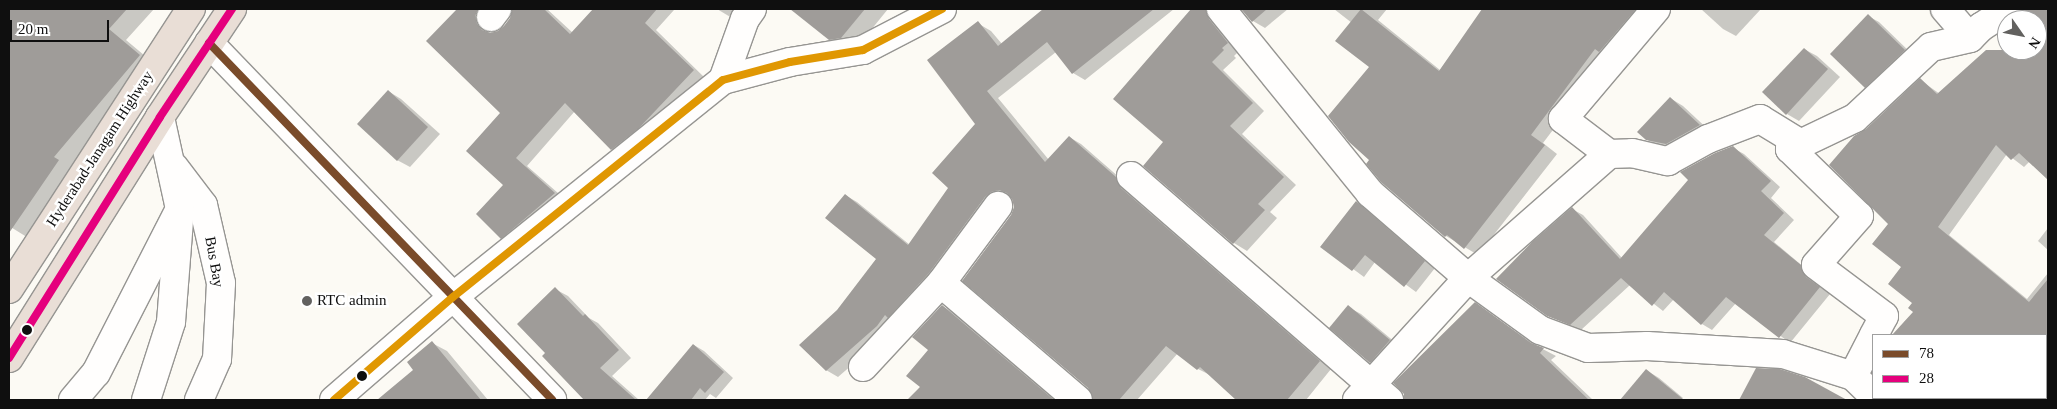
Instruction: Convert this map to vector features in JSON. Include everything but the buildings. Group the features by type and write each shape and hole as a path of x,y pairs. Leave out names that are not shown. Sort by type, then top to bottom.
{"highway":[{"name":"Hyderabad-Janagam Highway","path":"9,289 191,9"},
{"path":"9,358 160,117 232,9"}],"street":[{"path":"723,80 745,19 752,9"},
{"path":"334,400 453,297 723,80 790,62 863,50 942,9"},
{"path":"1221,9 1370,193 1468,278 1540,330 1588,348 1647,346 1783,354 1853,376 1872,394"},
{"path":"1610,154 1563,119 1656,9"},
{"path":"1945,9 1970,38"},
{"path":"1790,149 1855,118 1931,47 1970,38 1980,27 2009,9"},
{"path":"210,43 453,297 543,398"},
{"name":"Bus Bay","path":"146,400 171,322 180,209 160,117"},
{"path":"1132,176 1372,395 1468,278 1610,154 1632,153 1668,161 1708,139 1760,119 1796,141 1790,149"},
{"path":"1790,149 1859,216 1816,265 1884,316 1875,334"},
{"name":"Bus Bay","path":"170,161 203,205 221,283 217,359 199,400"},
{"path":"863,367 941,283 998,206"},
{"path":"73,400 96,373 180,209"},
{"path":"941,283 1078,400"},
{"path":"1853,376 1872,340"}],"transit line":[{"name":"28","path":"9,358 160,117 232,9"},
{"path":"334,400 453,297 723,80 790,62 863,50 942,9"},
{"name":"78","path":"209,43 552,400"}],"place":[{"name":"RTC admin","path":"307,301"}]}
